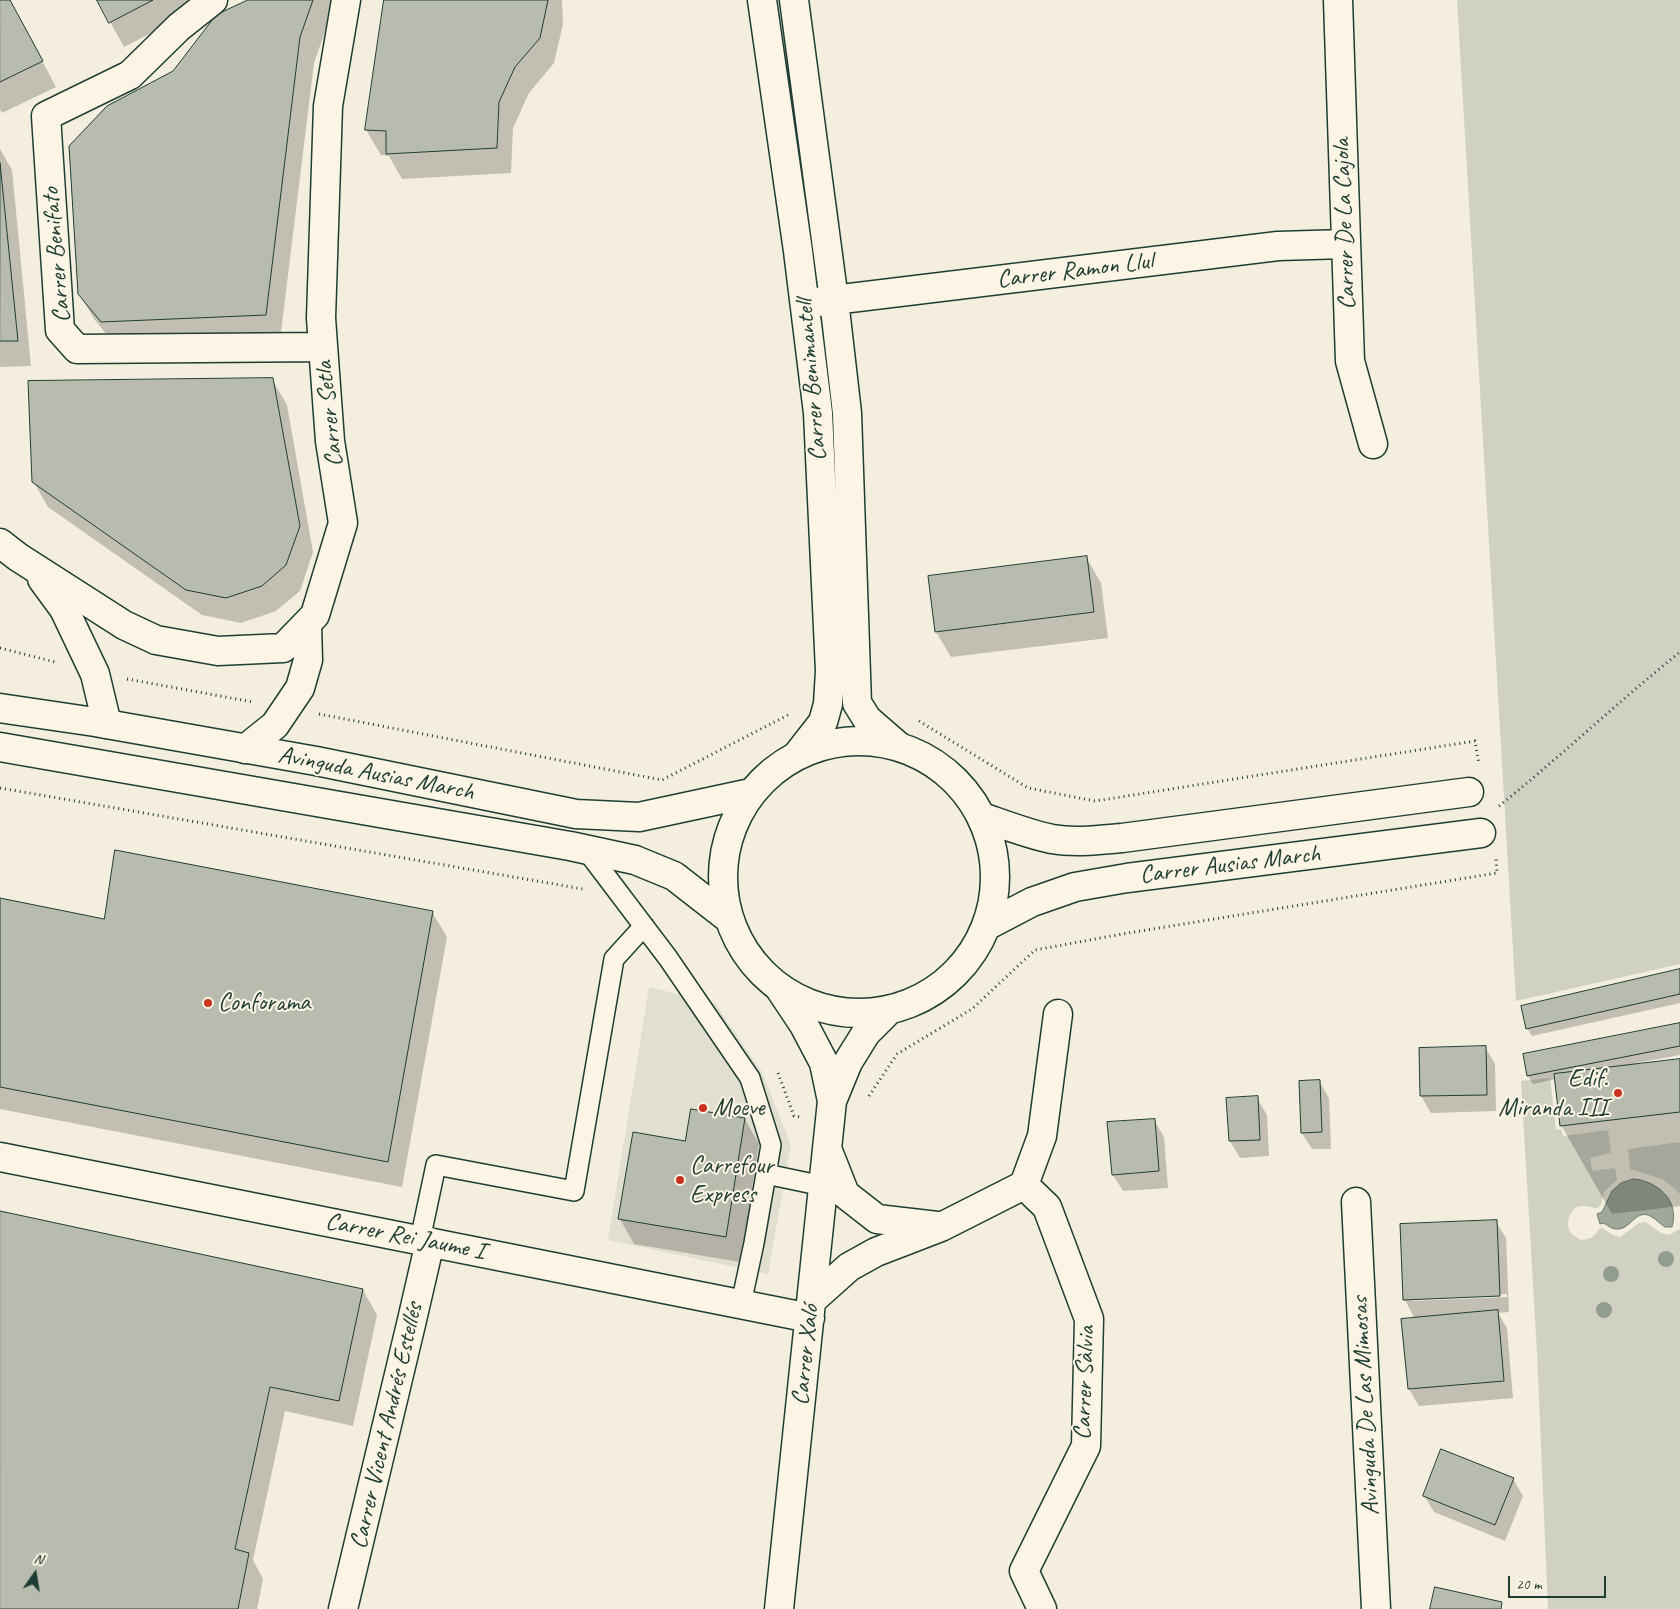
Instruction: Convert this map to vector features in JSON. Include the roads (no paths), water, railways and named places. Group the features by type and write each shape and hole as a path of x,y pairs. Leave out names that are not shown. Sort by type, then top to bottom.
{"street":[{"name":"Carrer Benifato","path":"213,0 179,28 130,75 46,116 60,330 77,349 323,347"},
{"name":"Carrer Setla","path":"35,569 124,625 156,640 218,651 283,648 315,615 344,523 330,441 321,318 328,106 346,0"},
{"name":"Carrer Benimantell","path":"762,0 805,304 818,413 830,671 828,704 823,722 798,754"},
{"name":"Carrer Benimantell","path":"794,0 847,413 857,703 867,719 897,745"},
{"name":"Carrer De La Cajola","path":"1338,0 1350,361 1374,444"},
{"name":"Carrer Ramon Llul","path":"805,304 1278,246 1345,244"},
{"path":"0,543 35,569 64,609 95,674 107,724"},
{"path":"245,749 275,725 300,688 308,660 307,624"},
{"name":"Avinguda Ausias March","path":"0,708 107,724 316,761 576,814 639,817 750,793"},
{"path":"863,740 897,745 923,756 946,772 966,792 982,816 992,843 996,870 995,898 988,925 972,955 949,980 921,999 889,1010 851,1014 814,1006 780,989 758,969 740,945 728,918 722,886 724,853 734,821 750,793 772,771 798,754 830,743 863,740"},
{"name":"Avinguda Ausias March","path":"0,747 570,846 635,860 674,876 728,918"},
{"name":"Carrer Ausias March","path":"982,816 1053,839 1078,841 1122,838 1469,792"},
{"name":"Carrer Ausias March","path":"988,925 1032,902 1075,887 1127,878 1481,833"},
{"name":"Carrer Xaló","path":"780,989 804,1025 824,1063 830,1123"},
{"name":"Carrer Xaló","path":"779,1609 830,1123 848,1062 866,1033 889,1010"},
{"path":"811,1309 849,1268 876,1252 940,1227 1024,1185 1042,1136 1058,1014"},
{"path":"830,1123 845,1194 877,1219 940,1227"},
{"name":"Carrer Rei Jaume I","path":"0,1157 741,1304 811,1309"},
{"name":"Carrer Sàlvia","path":"1024,1185 1047,1206 1089,1319 1086,1446 1024,1571 1042,1609"},
{"name":"Avinguda De Las Mimosas","path":"1356,1202 1376,1609"},
{"name":"Carrer Vicent Andrés Estellés","path":"343,1609 412,1320 425,1241"}],"lane":[{"path":"587,851 668,958 750,1078 771,1146 741,1304"},
{"path":"425,1241 436,1165 574,1191 614,959 644,926"},
{"path":"766,1174 823,1186"}],"place":[{"name":"Conforama","path":"208,1003"},
{"name":"Edif. Miranda III","path":"1618,1093"},
{"name":"Moeve","path":"703,1108"},
{"name":"Carrefour Express","path":"680,1180"}]}
